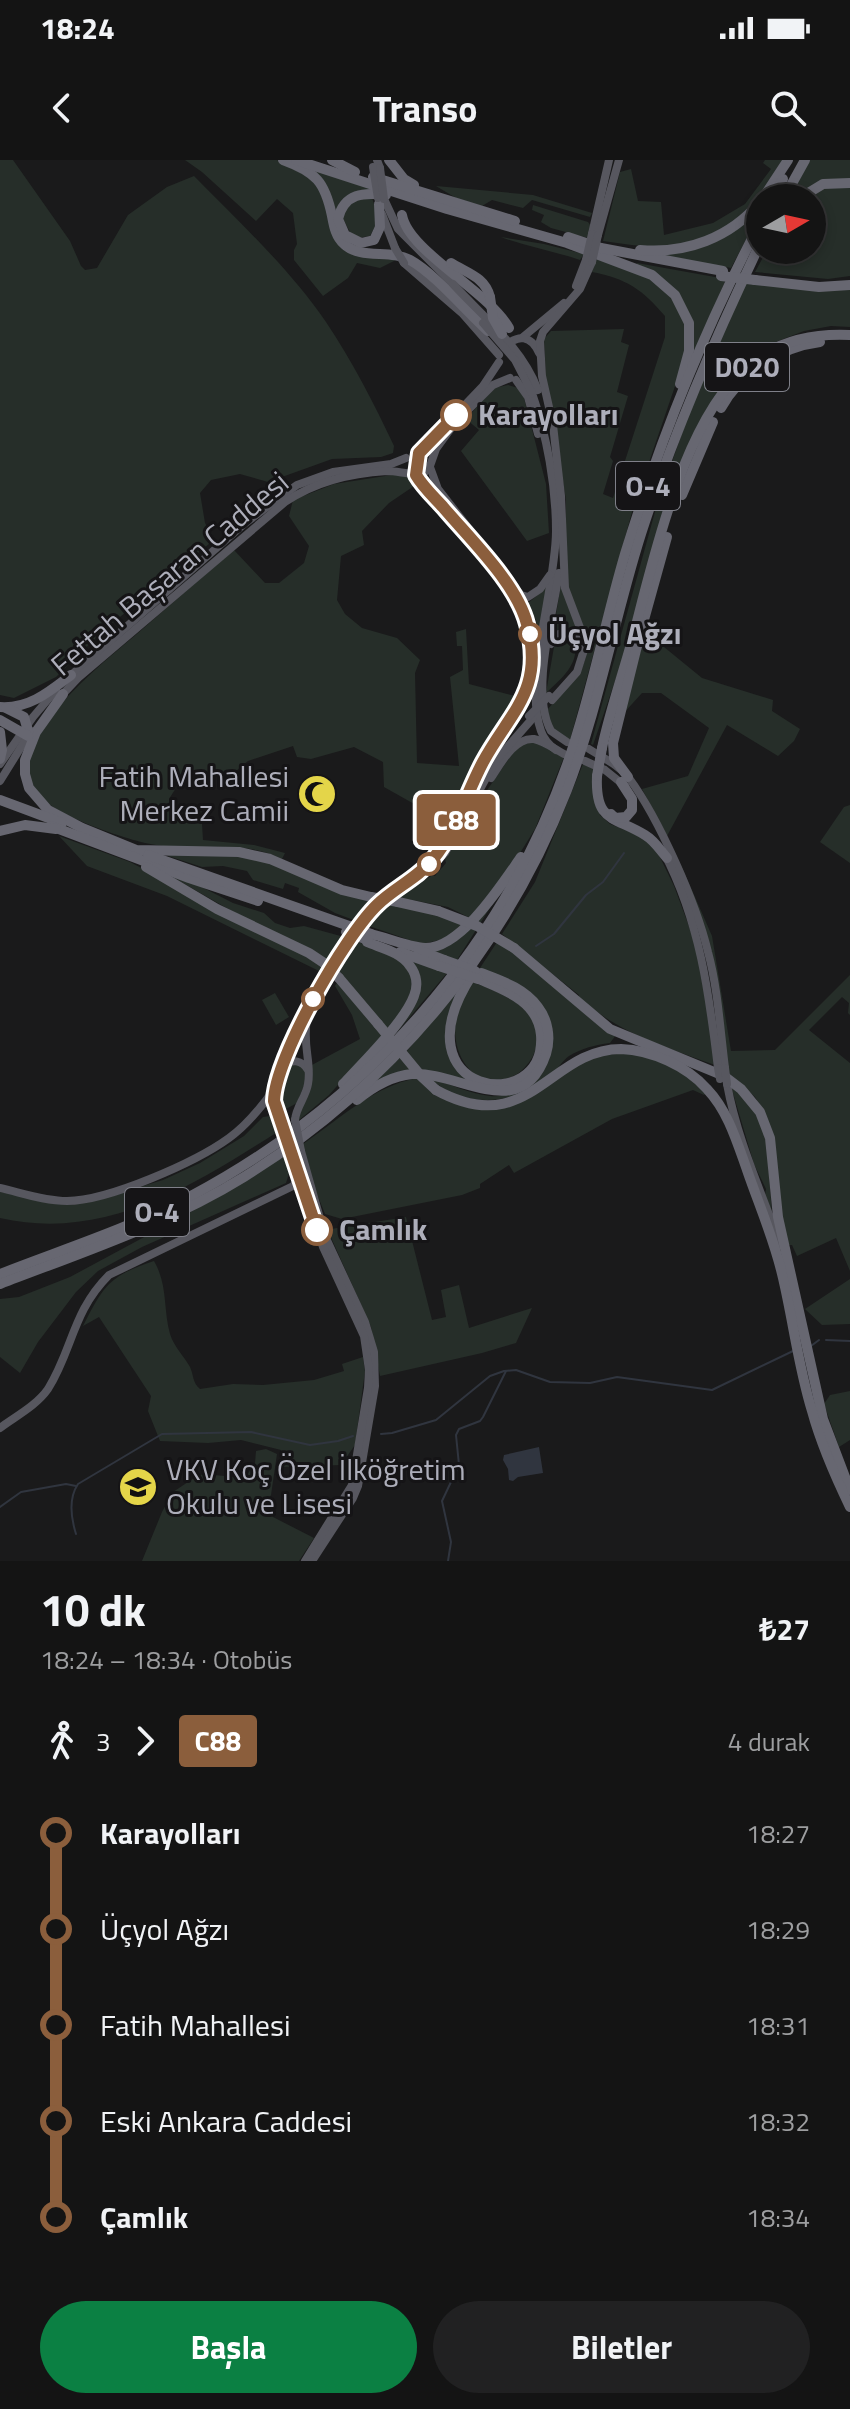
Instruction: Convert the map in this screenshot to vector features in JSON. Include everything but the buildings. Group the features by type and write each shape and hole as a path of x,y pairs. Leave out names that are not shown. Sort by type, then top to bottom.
{"highway":[{"path":"283,160 299,166 322,183 334,227 344,244 358,251 393,254 410,260 503,334"},
{"path":"296,160 427,202"},
{"path":"318,160 446,204 578,244 652,275 668,287 683,308 690,331 689,351 664,440"},
{"path":"332,160 355,172"},
{"path":"389,160 404,179 446,204"},
{"path":"780,184 791,160"},
{"path":"774,184 791,160"},
{"path":"792,184 805,160"},
{"path":"823,184 850,183"},
{"path":"380,200 380,227 374,240 361,243 345,235 339,224 339,213 346,201 358,194 368,192 446,204"},
{"path":"402,215 412,205 446,204"},
{"path":"402,215 407,226 433,250 488,287 493,318 503,334"},
{"path":"402,215 408,229 422,245 484,300 503,334"},
{"path":"578,244 643,251 679,249 698,245 725,233 746,217"},
{"path":"578,244 756,278 850,282"},
{"name":"O-4","path":"0,1274 124,1227 187,1198 263,1154 387,1052 466,958 507,893 551,807 582,719 625,557 664,440 721,303 746,252"},
{"name":"O-4","path":"0,1284 168,1218 296,1150 427,1022 473,964 516,897 567,790 590,723 651,503 683,415 750,264"},
{"path":"739,287 754,264"},
{"name":"D020","path":"636,638 656,548 677,488 701,432 723,392 755,360 790,341 817,335 850,335"},
{"name":"D020","path":"667,858 648,836 607,816 597,796 604,749 679,501 725,401 756,368 783,352 817,342 850,341"},
{"path":"589,749 597,745 612,694 636,638"},
{"path":"624,780 614,758 613,743 636,638"},
{"path":"1,707 34,701 71,675"},
{"path":"63,694 36,732 27,750 24,770 29,788 48,810 134,853 142,865 217,909 324,963 436,1090 468,1102 505,1103 530,1094 588,1056 603,1051 631,1050 670,1062 698,1080 719,1104 736,1137 782,1272 812,1392 850,1490"},
{"path":"1,707 19,713 27,732"},
{"path":"0,720 27,732"},
{"path":"0,732 0,762"},
{"name":"D020","path":"600,777 603,801 615,818 626,817 632,810 632,799 624,780"},
{"path":"0,800 134,853 239,852 270,859 342,890 438,911 477,926 514,948 598,1019 624,1036 724,1076 741,1089 755,1105 770,1138 778,1217 793,1278 823,1445 850,1507"},
{"path":"0,807 348,929 391,951 410,965 416,980 413,998 371,1053 299,1123"},
{"path":"369,939 425,948 453,939 475,917 520,859 551,807"},
{"path":"0,831 25,825 62,830"},
{"path":"479,976 523,1001 539,1024 541,1040 538,1057 524,1074 507,1084 481,1083 466,1073 455,1059 449,1032 457,1001 504,926 516,897"},
{"path":"296,1150 366,1092 397,1077 433,1075 494,1092 517,1088 540,1067 548,1047 549,1032 544,1018 522,991 369,939"}],"main road":[{"path":"414,474 424,473 451,428 493,385 535,375 543,332 580,289 589,261 610,160 619,160"},
{"path":"595,234 619,160"},
{"path":"375,164 380,200 395,248 404,263 463,314 499,359 505,374 524,388 531,405 559,518 560,572 544,676 543,705 548,727 567,742"},
{"path":"380,200 393,230 449,288"},
{"path":"380,200 398,229 431,262 461,284 521,356 535,392 561,496"},
{"path":"414,474 422,450 483,386 505,345 522,337 568,298 589,261"},
{"path":"431,262 449,288"},
{"path":"503,334 522,337 533,343 540,360 553,425 561,496 536,688"},
{"path":"437,864 465,809 496,760 530,718 577,672 584,650 582,633 565,588 559,518 535,392"},
{"path":"0,762 71,675 244,524 297,485 333,472 391,464 406,458 412,450 422,450"},
{"path":"422,450 431,464 438,489 521,595 533,595 547,580 555,547"},
{"path":"312,1561 353,1498 360,1480 376,1376 372,1342 330,1250 305,1166 275,1106 274,1097 310,1004 366,917 389,894 427,867 439,844 517,744 535,739 560,752 545,740 540,730 536,647 531,619 406,466 406,458"},
{"name":"Fettah Başaran Caddesi","path":"0,781 27,732 63,694 256,524 296,494 325,481 353,475 387,471 414,474"},
{"path":"465,809 483,761 522,703 529,680 532,654 527,622 503,581"},
{"path":"544,676 555,637 563,632 572,634 579,642 577,661 550,698"},
{"path":"589,749 611,762 647,808 677,866 708,949 715,983 722,1068"},
{"path":"585,761 624,780 667,858 702,952 736,1137"},
{"path":"305,1561 348,1494 353,1480 369,1381 368,1353 359,1315 346,1296 323,1247 304,1191 297,1182 296,1150 301,1102 307,1087 304,1038 307,1020 378,910 437,864 442,856 439,844"},
{"path":"284,1068 289,1062 296,1061 308,1070"},
{"path":"724,1082 793,1278"},
{"path":"0,1188 68,1201 147,1179 182,1165 231,1137 278,1084"},
{"path":"275,1106 290,1112 301,1102"},
{"path":"0,1428 34,1404 47,1390 88,1298 109,1275 297,1182 305,1166"}],"shaded area":[{"path":"0,160 13,160 70,241 85,270 97,268 128,215 167,187 194,176 263,246 312,302 354,367 394,446 393,453 381,457 332,459 268,482 240,474 211,480 200,493 205,523 215,539 104,630 56,677 14,698 0,695"},
{"path":"185,160 277,160 317,182 337,241 398,259 380,268 357,263 348,278 323,296 294,260 297,244 293,213 277,199 256,221"},
{"path":"765,160 785,160 769,184 760,184 771,169 763,163"},
{"path":"810,160 850,160 850,181 838,180 826,185 797,184"},
{"path":"303,165 371,190 362,190 335,222 331,202"},
{"path":"631,169 638,201 661,202 664,235 713,223 745,204 746,212 733,223 706,239 690,244 669,247 603,241 620,172"},
{"path":"436,186 533,195 592,213 590,217 532,200 523,208 492,200 482,206 456,198"},
{"path":"850,186 850,276 828,279 755,272 759,264 826,264 826,188"},
{"path":"371,195 379,219 370,236 357,238 341,215 349,201"},
{"path":"533,205 588,222 591,226 588,238 551,228 541,222 544,215 532,210"},
{"path":"746,214 746,240 731,268 654,254 688,250"},
{"path":"501,237 544,244 584,254 580,260"},
{"path":"597,257 651,279 676,298 684,318 686,354 632,512 570,740 552,728 547,710 580,673 587,646 566,583 566,500 546,378 544,339 551,331 624,329 621,342 629,345 617,392 628,396 603,494 613,498 665,337 665,316 633,286 592,272"},
{"path":"637,263 726,279 694,354 688,313"},
{"path":"745,283 850,286 850,327 831,326 804,331 778,341 747,358 720,387 681,466 626,649 593,745 658,501 695,397"},
{"path":"508,385 518,388 523,394 546,484 549,533 527,541 461,451 479,430 466,419 494,388"},
{"path":"398,474 410,476 417,484 389,503 362,531 364,545 341,556 337,600 345,614 362,628 397,638 420,660 415,673 417,763 459,766 450,677 463,670 462,646 457,646 456,632 466,629 469,684 515,696 514,710 482,755 448,823 384,787 383,762 354,747 311,759 297,757 293,746 248,761 236,771 181,780 169,799 170,808 201,808 203,840 254,845 285,853 282,859 265,852 231,847 145,843 67,815 52,807 33,789 28,759 55,711 95,670 234,550 265,583 279,583 304,563 309,546 289,516 293,500 334,484"},
{"path":"561,584 581,639 568,630 553,633"},
{"path":"547,587 538,634 536,620 527,604"},
{"path":"565,634 574,639 575,655 569,669 546,693 555,641"},
{"path":"653,638 702,678 773,700 772,711 800,729 794,741 778,756 727,725 667,836 642,789 688,776 709,728 661,693 642,693 622,715 643,642"},
{"path":"533,741 564,757 535,829 515,861 470,918 448,907 397,897 435,876 446,863 445,859 472,812 512,754 519,745"},
{"path":"583,764 595,769 600,815 610,824 646,838 658,853 674,886 700,956 715,1065 643,1038 610,1021 502,934 535,882"},
{"path":"850,805 850,863 820,842 844,807"},
{"path":"59,836 130,862 309,956 326,970 307,1000 304,999 319,971 167,896 87,866"},
{"path":"169,854 239,854 270,862 375,901 359,922 335,913 298,892 299,888 285,883 283,889 253,880 247,871 223,866 202,867"},
{"path":"681,865 712,936 731,1051 775,1050 850,975 850,1015 849,1003 842,997 809,1030 850,1063 850,1271 836,1238 797,1256 792,1245 788,1245 778,1202 765,1113 755,1097 728,1073 717,984"},
{"path":"514,870 457,960 425,949 445,945"},
{"path":"167,874 264,913 275,923 290,928 304,926 348,938 331,964"},
{"path":"388,904 440,913 465,924 450,938 421,944 369,926"},
{"path":"358,942 397,958 411,972 414,981 411,998 387,1030 339,971"},
{"path":"497,942 518,955 616,1035 610,1043 589,1047 569,1056 552,1074 523,1093 491,1100 475,1099 458,1095 429,1078 482,1095 505,1095 543,1070 552,1047 552,1026 480,968"},
{"path":"406,957 447,973 393,1037 417,995"},
{"path":"338,981 382,1035 329,1095 299,1120 298,1112 310,1066 360,1039 352,1015 335,986"},
{"path":"472,982 498,992 522,1007 537,1028 538,1041 533,1056 524,1069 514,1076 484,1079 466,1065 460,1054 455,1028 457,1015"},
{"path":"461,987 448,1026 448,1051 453,1063 472,1082 435,1072 370,1086 406,1052"},
{"path":"275,993 289,1017 276,1025 262,1000"},
{"path":"636,1053 681,1070 707,1093 704,1095 693,1090 612,1119 514,1173 509,1165 480,1184 480,1188 462,1195 342,1219 325,1214 311,1179 303,1144 386,1088 417,1078 436,1093 498,1106 597,1055"},
{"path":"294,1064 303,1066 307,1078 297,1103 286,1109 279,1105 279,1089 286,1072"},
{"path":"730,1083 759,1116 767,1145 772,1215 766,1189 754,1164"},
{"path":"270,1116 277,1123 279,1131 214,1171 147,1204 76,1222 39,1223 0,1218 0,1192 72,1205 96,1200 163,1180 200,1163 244,1136 263,1117"},
{"path":"288,1154 292,1164 286,1183 142,1247 98,1271 76,1292 38,1342 20,1373 0,1357 0,1299 19,1297 70,1277 213,1200"},
{"path":"406,1217 432,1320 446,1317 441,1290 459,1285 469,1328 532,1308 516,1343 380,1376 371,1327 329,1233 331,1229"},
{"path":"154,1261 163,1288 170,1334 200,1389 314,1380 344,1371 342,1364 363,1357 365,1371 355,1445 341,1465 281,1467 281,1450 241,1440 208,1443 160,1441 148,1411 151,1396 99,1317 83,1326 103,1291 117,1277"},
{"path":"850,1279 850,1324 822,1325 805,1309"},
{"path":"850,1391 850,1440 839,1447 824,1404 830,1395"},
{"path":"539,1447 543,1473 509,1480 504,1455"},
{"path":"266,1449 277,1454 271,1495 266,1503 273,1517 314,1538 299,1561 142,1561 173,1492 204,1474 245,1478 255,1463 256,1451"}],"waterway":[{"path":"536,946 554,934 586,895 603,882 624,853"},
{"path":"811,1346 819,1340"},
{"path":"826,1340 850,1341"},
{"path":"381,1434 436,1420 490,1376 504,1371 516,1370 550,1382 590,1383 617,1377 712,1390 793,1351"},
{"path":"448,1561 451,1542 442,1501 459,1465 456,1435 459,1429 480,1421 506,1371"},
{"path":"76,1534 71,1509 78,1484 162,1434 251,1432 310,1445 353,1436"},
{"path":"0,1507 21,1492 66,1484 76,1486"}],"bus line":[{"name":"C88","path":"317,1230 274,1101 303,1016 366,917 389,894 427,867 440,851 483,761 522,703 531,669 530,635 515,597 416,475 419,453 456,415"}],"place":[{"name":"Karayolları","path":"456,415"},
{"name":"Üçyol Ağzı","path":"530,634"},
{"name":"Fatih Mahallesi Merkez Camii","path":"317,794"},
{"name":"Çamlık","path":"317,1230"},
{"name":"VKV Koç Özel İlköğretim Okulu ve Lisesi","path":"138,1487"}]}
